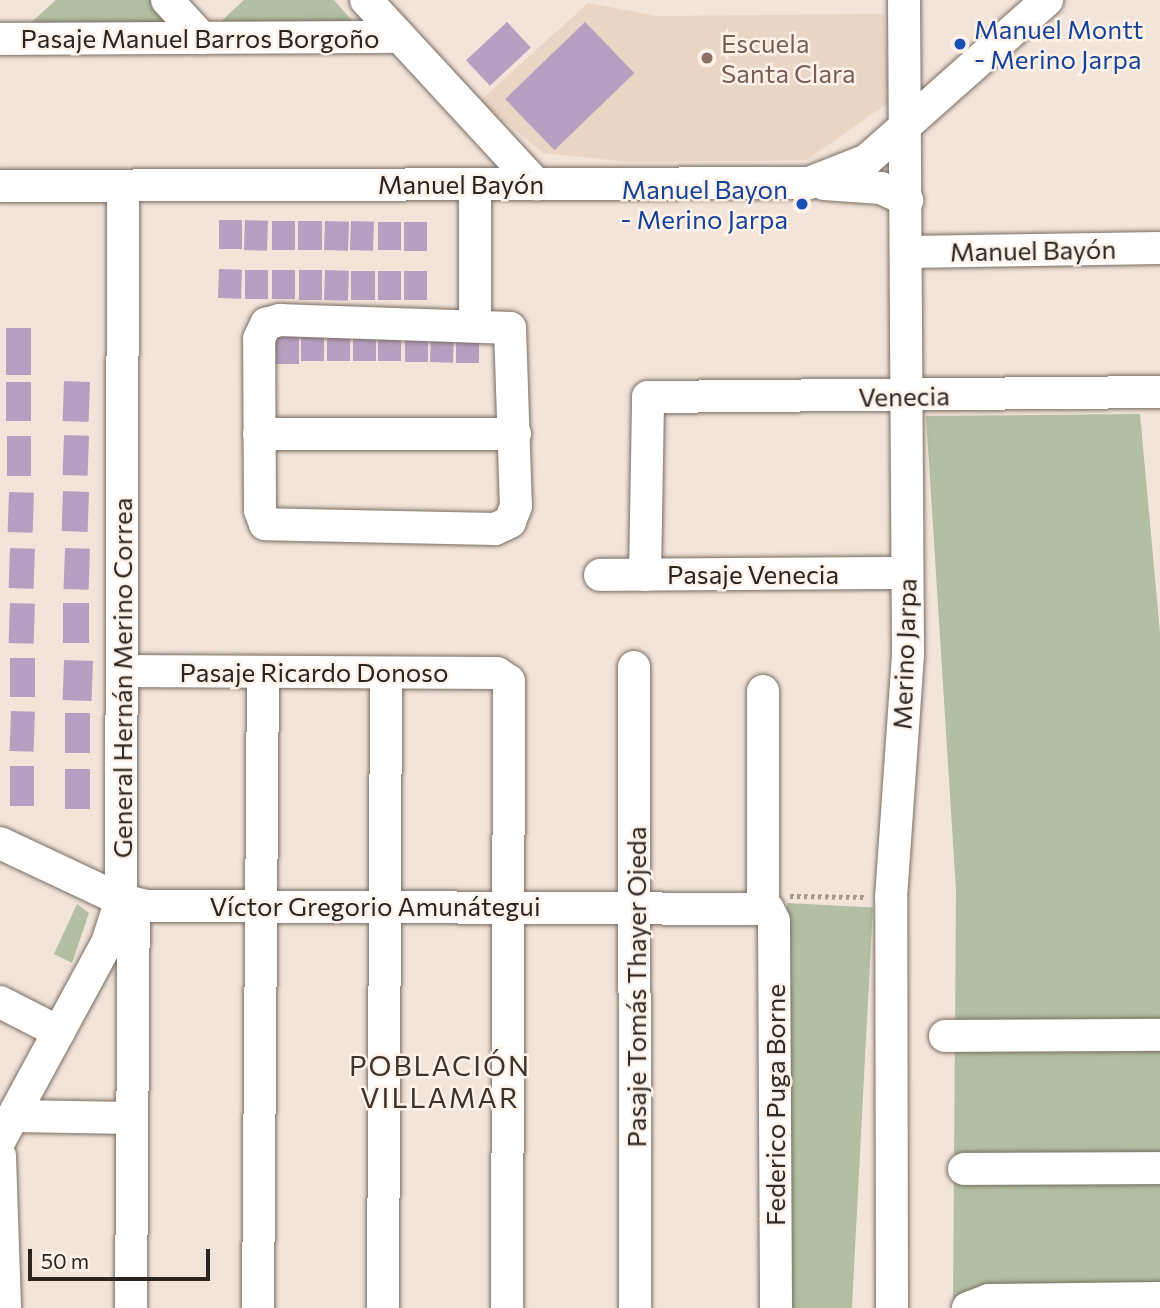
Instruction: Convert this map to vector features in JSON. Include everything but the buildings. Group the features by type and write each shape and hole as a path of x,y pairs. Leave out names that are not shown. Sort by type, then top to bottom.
{"street":[{"path":"167,0 202,38"},
{"path":"366,0 536,184"},
{"name":"Merino Jarpa","path":"892,1308 891,898 907,573 904,0"},
{"name":"Manuel Bayón","path":"0,186 809,183 853,168 906,128 1047,0"},
{"path":"0,13 12,39"},
{"name":"Pasaje Manuel Barros Borgoño","path":"12,39 400,37"},
{"path":"809,183 881,188 907,200"},
{"path":"475,184 475,322"},
{"name":"General Hernán Merino Correa","path":"6,1128 128,902 122,671 123,187"},
{"name":"Manuel Bayón","path":"907,252 1160,248"},
{"path":"272,321 500,323 514,333 515,434 510,522 495,529 272,529 260,510 259,339 272,321"},
{"name":"Venecia","path":"645,575 648,397 1160,392"},
{"path":"259,435 515,434"},
{"name":"Pasaje Venecia","path":"600,575 907,573"},
{"name":"Pasaje Tomás Thayer Ojeda","path":"635,667 635,1308"},
{"name":"Pasaje Ricardo Donoso","path":"122,671 506,676 509,905"},
{"path":"258,1308 263,672"},
{"path":"383,1308 386,673"},
{"name":"Federico Puga Borne","path":"763,691 764,901 774,921 776,1308"},
{"name":"Víctor Gregorio Amunátegui","path":"0,843 128,902 385,906 637,905 764,901"},
{"path":"128,902 132,1118 131,1308"},
{"path":"507,1308 509,905"},
{"path":"0,1002 58,1032"},
{"path":"945,1036 1160,1035"},
{"path":"6,1128 132,1118"},
{"path":"0,1156 5,1308"},
{"path":"964,1169 1160,1168"},
{"path":"968,1308 989,1300 1160,1297"}],"path":[{"path":"764,901 891,898"}],"shaded area":[{"name":"Escuela Santa Clara","path":"588,3 657,16 884,14 889,102 807,160 629,162 543,153 480,101"}],"green space":[{"path":"56,0 151,0 174,25 26,27"},
{"path":"244,0 334,0 356,25 217,25"},
{"path":"1140,414 1160,633 1160,1308 953,1308 956,890 926,416"},
{"path":"787,903 873,908 852,1308 766,1307"},
{"path":"77,904 89,913 72,963 54,954"}],"place":[{"name":"Manuel Montt - Merino Jarpa","path":"960,44"},
{"name":"Escuela Santa Clara","path":"707,58"},
{"name":"Manuel Bayon - Merino Jarpa","path":"802,204"}],"district":[{"name":"POBLACIÓN VILLAMAR","path":"440,1081"}]}
